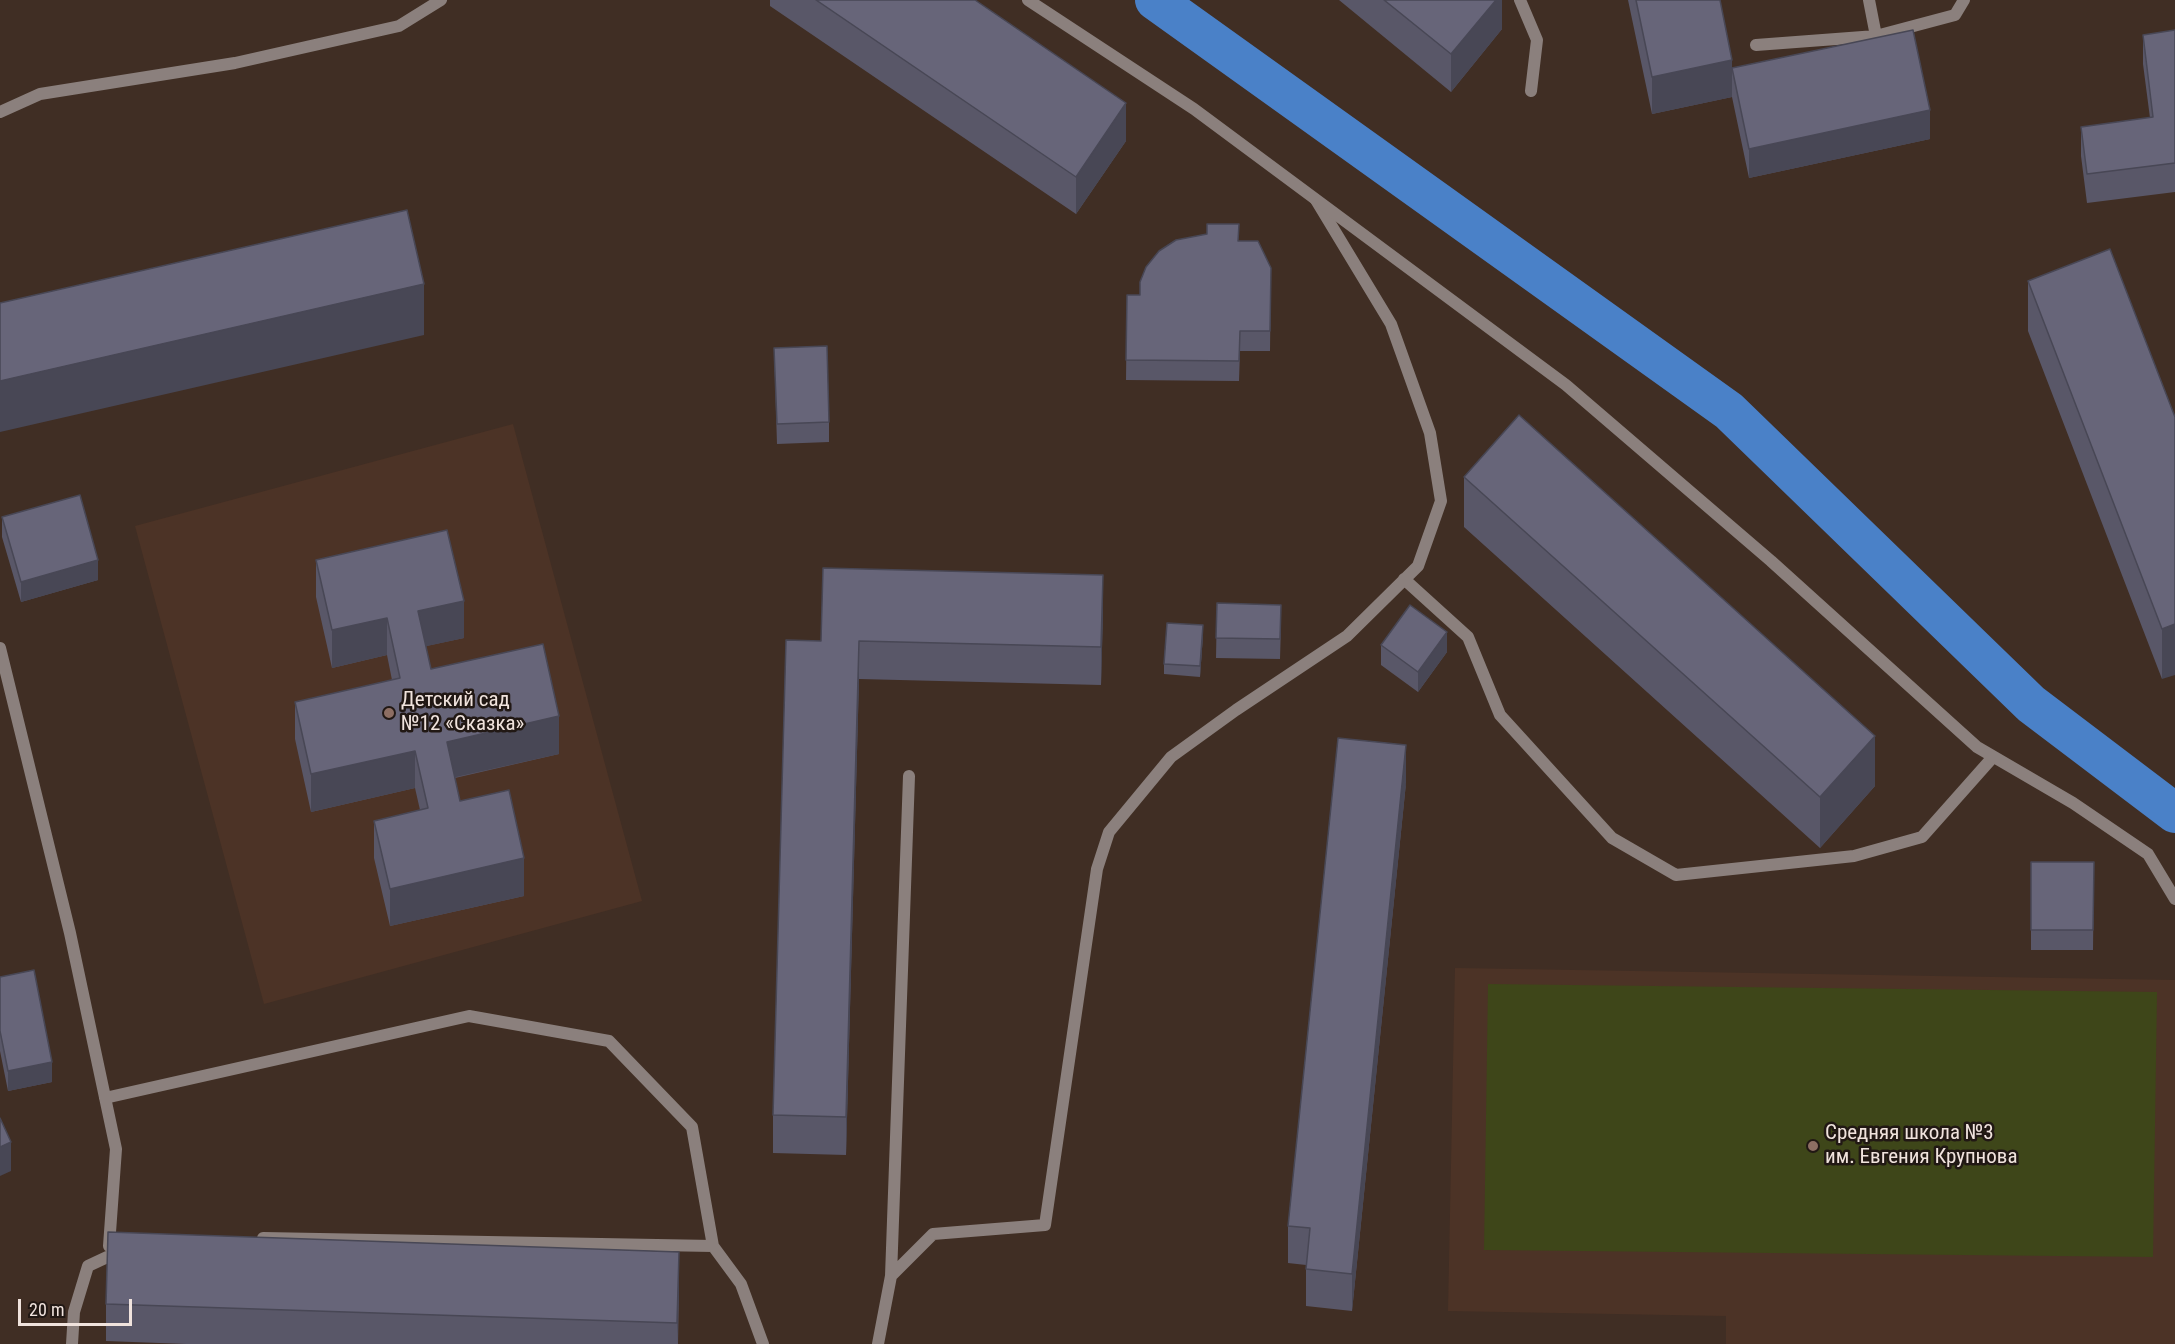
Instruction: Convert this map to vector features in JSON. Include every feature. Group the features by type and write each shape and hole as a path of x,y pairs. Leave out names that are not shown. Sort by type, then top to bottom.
{"street":[{"path":"0,112 40,94 235,63 399,26 441,0"},
{"path":"1028,0 1194,109 1566,385 1771,561 1977,747 2073,804 2148,854 2175,899"},
{"path":"1520,0 1537,40 1531,91"},
{"path":"1869,0 1876,36"},
{"path":"1756,45 1876,36 1955,15 1964,0"},
{"path":"891,1276 933,1234 1045,1225 1097,869 1109,832 1170,758 1236,710 1347,636 1418,566 1441,501 1430,433 1391,324 1316,199"},
{"path":"1404,579 1468,637 1500,715 1612,838 1676,875 1854,856 1922,837 1993,757"},
{"path":"0,648 70,933 116,1149 108,1256"},
{"path":"878,1344 891,1276 909,776"},
{"path":"105,1098 469,1016 609,1041 692,1126 713,1246 741,1284 763,1344"},
{"path":"246,1238 713,1246"},
{"path":"72,1344 74,1312 88,1266 129,1246"}],"shaded area":[{"name":"Детский сад №12 «Сказка»","path":"513,424 642,901 264,1004 135,526"},
{"name":"Средняя школа №3 им. Евгения Крупнова","path":"1455,968 2175,980 2175,1344 1726,1344 1726,1316 1448,1311"}],"green space":[{"name":"Средняя школа №3 им. Евгения Крупнова","path":"1488,984 2157,992 2153,1257 1484,1250"}],"building":[{"path":"816,0 975,0 1126,103 1076,177"},
{"path":"1384,0 1496,0 1451,54"},
{"path":"1636,0 1720,0 1732,60 1652,77"},
{"path":"1913,30 1930,110 1749,149 1732,68"},
{"path":"2175,30 2175,163 2087,174 2081,127 2153,117 2143,35"},
{"path":"407,210 424,284 0,381 0,303"},
{"path":"1207,224 1239,224 1238,241 1258,241 1271,268 1270,331 1240,331 1239,361 1126,360 1127,295 1140,295 1140,282 1146,267 1159,251 1176,240 1207,234"},
{"path":"2110,249 2175,417 2175,624 2162,629 2028,281"},
{"path":"827,346 829,422 777,424 774,348"},
{"path":"1519,415 1875,736 1820,797 1464,477"},
{"path":"80,495 98,560 21,582 2,517"},
{"path":"447,530 464,601 418,611 431,669 543,644 559,716 447,742 460,801 509,790 524,858 390,889 374,821 428,808 415,751 311,774 295,702 400,678 387,618 332,630 316,560"},
{"path":"823,568 1103,575 1101,647 859,641 846,1117 773,1115 786,640 821,641"},
{"path":"1217,603 1281,605 1280,639 1216,638"},
{"path":"1410,605 1447,632 1418,672 1381,645"},
{"path":"1167,623 1203,625 1200,666 1164,664"},
{"path":"1338,738 1406,745 1352,1274 1306,1269 1310,1228 1288,1226"},
{"path":"2031,862 2094,862 2093,930 2031,930"},
{"path":"34,970 52,1062 8,1071 0,1031 0,977"},
{"path":"0,1118 11,1142 0,1147"},
{"path":"108,1232 679,1252 677,1323 106,1304"}],"waterway":[{"path":"1155,0 1729,411 2031,704 2175,813"}],"place":[{"name":"Детский сад №12 «Сказка»","path":"389,713"},
{"name":"Средняя школа №3 им. Евгения Крупнова","path":"1813,1146"}]}
